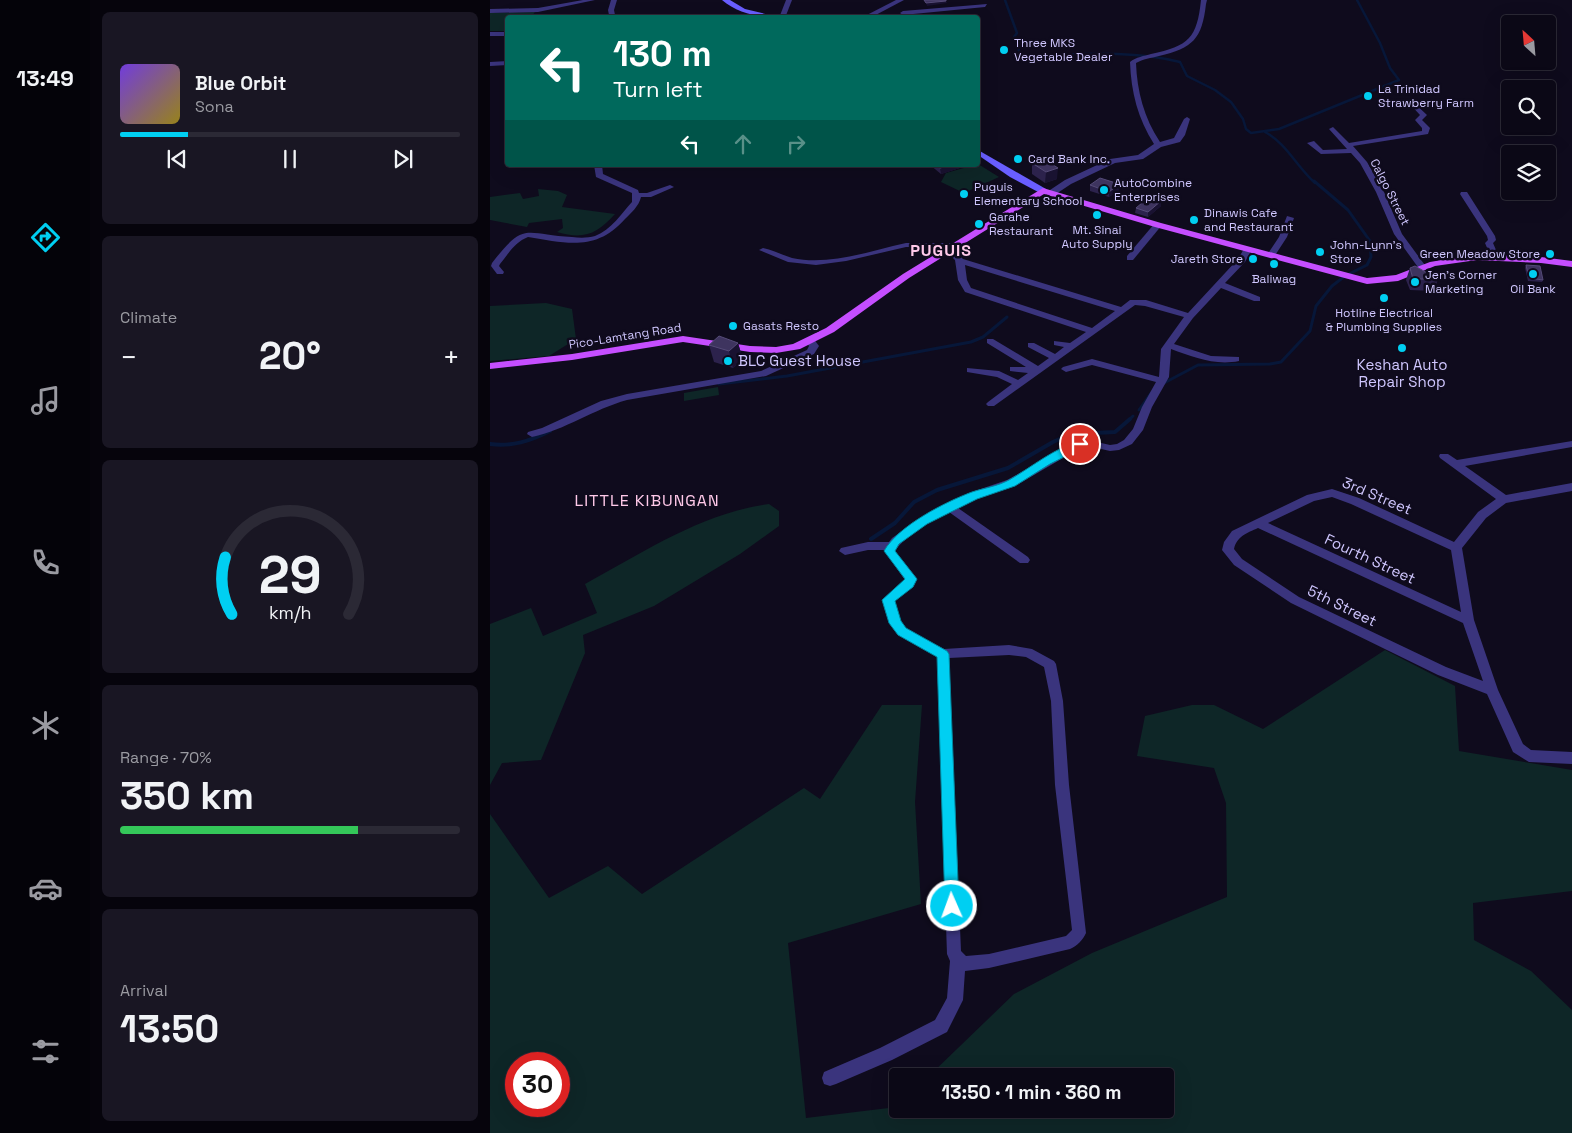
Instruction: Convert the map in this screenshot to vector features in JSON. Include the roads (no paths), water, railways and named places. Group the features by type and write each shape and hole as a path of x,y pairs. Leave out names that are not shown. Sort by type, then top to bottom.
{"main road":[{"path":"725,0 743,10 767,15"},
{"path":"980,153 1011,174 1047,192 1158,226 1271,254 1356,279 1367,281 1398,278 1423,268 1477,257 1572,264"},
{"name":"Pico-Lamtang Road","path":"490,366 572,357 683,339 750,349 776,350 796,347 830,330 906,276 959,245 1032,197 1047,192"}],"street":[{"path":"490,11 523,11 592,0"},
{"path":"612,15 611,10 614,0"},
{"path":"782,15 789,0"},
{"path":"869,15 892,1 902,0"},
{"path":"1158,145 1148,132 1137,98 1134,62 1138,59 1173,50 1195,36 1199,31 1204,0"},
{"path":"892,1 901,7 904,15 985,5"},
{"path":"565,11 570,4"},
{"path":"490,34 505,34"},
{"path":"490,64 505,63"},
{"path":"1312,143 1321,152 1426,133 1426,128 1418,120 1424,115 1411,102"},
{"path":"1047,192 1113,161 1142,157 1158,145 1179,139 1187,118"},
{"name":"Calgo Street","path":"1333,129 1351,148 1375,182 1398,234 1423,268"},
{"path":"598,167 599,175 631,189 637,195 648,195 670,188"},
{"path":"1464,194 1492,240 1489,242 1495,257"},
{"path":"500,272 496,268 496,263 511,244 522,236 527,234 585,239 602,236 636,202 637,195"},
{"path":"1271,254 1283,237 1290,218"},
{"path":"1130,258 1158,226"},
{"path":"763,250 791,260 816,263 846,259 906,245 959,245"},
{"path":"943,654 954,954 963,964 989,961 1070,942 1079,933 1079,923 1062,785 1057,701 1050,664 1028,652 1009,650 943,654 902,632 895,623 888,600 909,584 911,579 889,551 892,546 924,521 949,507 1011,483 1046,461 1080,444 1088,443 1110,448 1128,442 1138,430 1147,407 1164,377 1168,345 1190,316 1242,260 1248,249"},
{"path":"949,250 962,261 1122,310"},
{"path":"962,261 961,271 966,289 1093,331"},
{"path":"1219,284 1257,299"},
{"path":"991,404 1133,302 1140,302 1190,316"},
{"path":"532,434 612,401 763,374 811,352 814,346 810,340"},
{"path":"990,341 1038,371"},
{"path":"1056,343 1073,346"},
{"path":"1031,345 1055,358"},
{"path":"1168,345 1213,359 1225,361 1236,359"},
{"path":"1066,369 1092,362 1162,381"},
{"path":"1013,369 1038,371"},
{"path":"970,370 999,374 1019,384"},
{"path":"1456,464 1572,444"},
{"path":"1444,456 1504,499"},
{"path":"1572,487 1504,499 1491,507 1478,520 1456,548 1468,620 1492,690 1518,748 1529,756 1572,758"},
{"name":"3rd Street","path":"1260,524 1311,498 1332,493 1354,501 1456,548"},
{"path":"949,507 1024,560"},
{"name":"Fourth Street","path":"1260,524 1468,620"},
{"name":"5th Street","path":"1260,524 1236,534 1230,542 1228,550 1243,566 1295,600 1329,618 1442,671 1492,690"},
{"path":"845,551 874,545 892,546"},
{"path":"830,1078 886,1054 941,1026 955,1000 958,960"}],"waterway":[{"path":"1005,0 1017,33 1014,37 1021,56 1121,54 1141,55 1180,62 1187,76 1215,90 1231,102 1243,119 1246,129 1251,133 1279,129 1399,80 1390,68 1380,43 1357,0"},
{"path":"1265,132 1279,142 1315,183"},
{"path":"1164,383 1198,365 1270,364 1281,362 1310,331 1316,306 1332,286 1345,276 1367,265 1371,257 1370,241 1348,210 1314,181"},
{"path":"719,384 787,376 971,342 983,337 1007,317"},
{"path":"1139,410 1151,393"},
{"path":"1130,419 1133,416"},
{"path":"871,539 895,523 914,502 937,490 1008,468 1053,442 1073,433 1087,431 1095,433 1115,432 1130,419"},
{"path":"490,444 506,445 521,442 550,431"}],"place":[{"name":"Three MKS Vegetable Dealer","path":"1004,50"},
{"name":"La Trinidad Strawberry Farm","path":"1368,96"},
{"name":"Card Bank Inc.","path":"1018,159"},
{"name":"AutoCombine Enterprises","path":"1104,190"},
{"name":"Puguis Elementary School","path":"964,194"},
{"name":"Mt. Sinai Auto Supply","path":"1097,215"},
{"name":"Dinawis Cafe and Restaurant","path":"1194,220"},
{"name":"Garahe Restaurant","path":"979,224"},
{"name":"John-Lynn's Store","path":"1320,252"},
{"name":"Green Meadow Store","path":"1550,254"},
{"name":"Jareth Store","path":"1253,259"},
{"name":"Baliwag","path":"1274,264"},
{"name":"Oil Bank","path":"1533,274"},
{"name":"Jen's Corner Marketing","path":"1415,282"},
{"name":"Hotline Electrical & Plumbing Supplies","path":"1384,298"},
{"name":"Gasats Resto","path":"733,326"},
{"name":"Keshan Auto Repair Shop","path":"1402,348"},
{"name":"BLC Guest House","path":"728,361"}],"district":[{"name":"PUGUIS","path":"941,250"},
{"name":"LITTLE KIBUNGAN","path":"647,500"}]}
